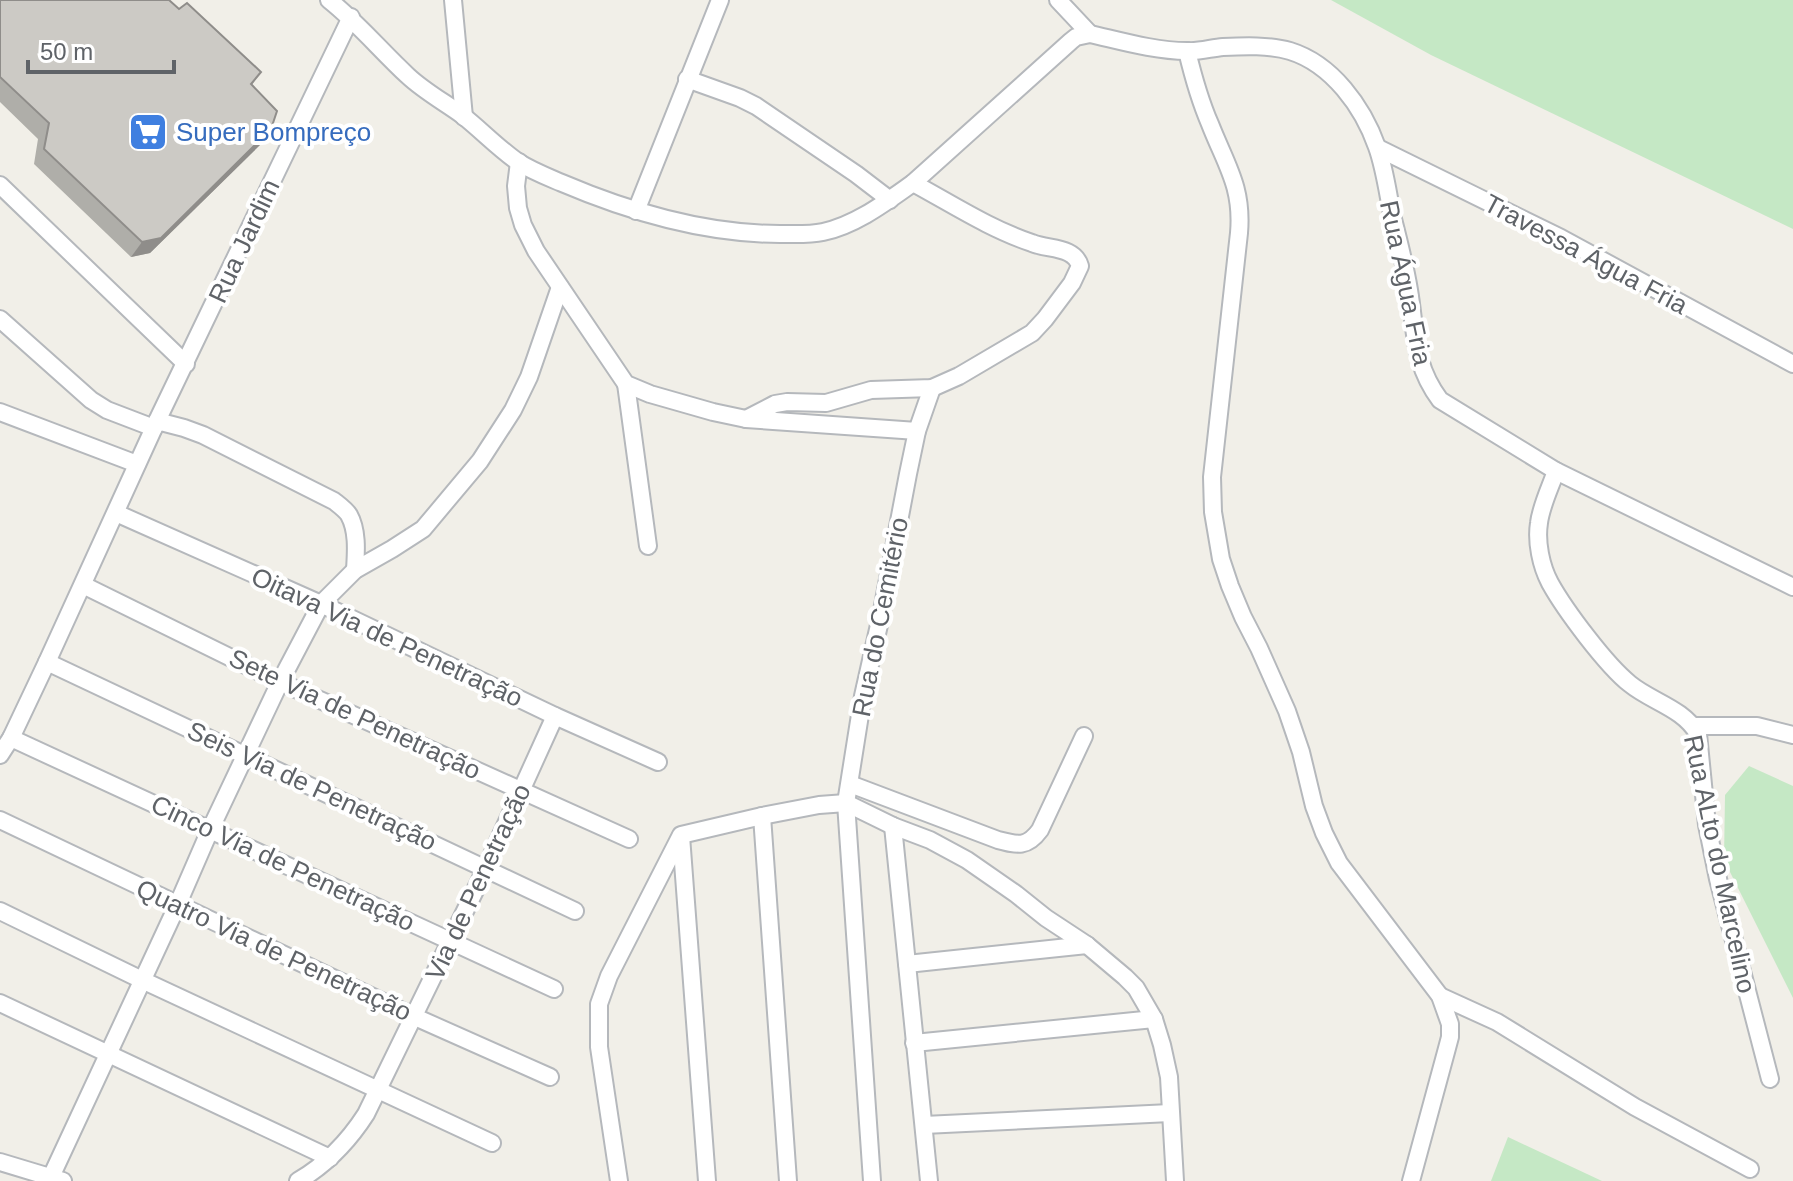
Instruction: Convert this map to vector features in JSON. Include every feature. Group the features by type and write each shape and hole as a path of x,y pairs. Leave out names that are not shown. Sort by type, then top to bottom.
{"street":[{"path":"329,0 351,17 409,77 519,162 589,194 636,211 714,229 756,234 822,232 841,227 890,200 913,183 1062,47 1076,37 1090,34"},
{"path":"453,0 464,117"},
{"path":"636,211 720,0"},
{"path":"1058,0 1090,34"},
{"name":"Rua Jardim","path":"0,755 11,738 155,424 351,17"},
{"name":"Rua Água Fria","path":"1090,34 1187,51 1225,47 1288,51 1311,60 1337,80 1361,112 1378,148 1422,368 1440,400 1556,471 1793,587"},
{"path":"1187,51 1211,128 1233,176 1240,205 1212,477 1213,512 1221,559 1235,601 1287,711 1324,833 1339,863 1440,996 1447,1013 1450,1037 1411,1181"},
{"path":"687,79 756,106 890,200"},
{"name":"Travessa Água Fria","path":"1378,148 1561,238 1793,364"},
{"path":"519,162 516,186 523,225 536,251 626,384 648,546"},
{"path":"746,419 775,404 787,402 826,403 871,390 932,388 959,376 1032,333 1078,273 1080,264 1073,253 1032,244 913,183"},
{"path":"0,185 186,364"},
{"path":"0,1162 57,1179 108,1054 210,830 280,682 321,604 355,570 423,529 480,461 513,410 529,377 560,287"},
{"path":"0,319 91,400 107,410 203,435 334,501 348,514 353,528 355,570"},
{"path":"626,384 650,394 746,419 917,431"},
{"name":"Rua do Cemitério","path":"872,1181 846,803 863,696 917,431 932,388"},
{"path":"0,412 137,464"},
{"name":"Rua ALto do Marcelino","path":"1556,471 1539,524 1539,547 1550,583 1592,641 1629,683 1678,713 1693,726 1700,742 1705,808 1718,879 1770,1079"},
{"name":"Oitava Via de Penetração","path":"116,513 321,604 658,762"},
{"name":"Sete Via de Penetração","path":"83,585 280,682 629,839"},
{"name":"Seis Via de Penetração","path":"47,662 575,911"},
{"name":"Via de Penetração","path":"298,1181 351,1138 379,1090 555,716"},
{"path":"1693,726 1757,726 1793,735"},
{"path":"850,784 998,840 1019,844 1030,841 1040,830 1084,736"},
{"name":"Cinco Via de Penetração","path":"11,738 554,989"},
{"path":"619,1181 599,1047 599,1004 620,954 681,835 762,816 846,803 967,860 1087,945 1136,988 1154,1019 1169,1077 1175,1181"},
{"path":"762,816 788,1181"},
{"name":"Quatro Via de Penetração","path":"0,820 177,906 550,1077"},
{"path":"893,826 929,1181"},
{"path":"681,835 707,1181"},
{"path":"0,911 492,1143"},
{"path":"907,964 1087,945"},
{"path":"1440,996 1497,1022 1635,1107 1750,1169"},
{"path":"0,1003 330,1158"},
{"path":"914,1043 1154,1019"},
{"path":"924,1125 1170,1113"}],"green space":[{"path":"1331,0 1793,0 1793,229 1431,55"},
{"path":"1749,766 1793,786 1793,998 1724,860 1725,795"},
{"path":"1508,1137 1602,1181 1491,1181"}],"building":[{"name":"Super Bompreço","path":"0,0 169,0 179,9 187,3 261,72 251,84 277,111 271,129 161,238 142,242 44,149 49,123 0,77"}],"place":[{"name":"Super Bompreço","path":"148,132"}]}
